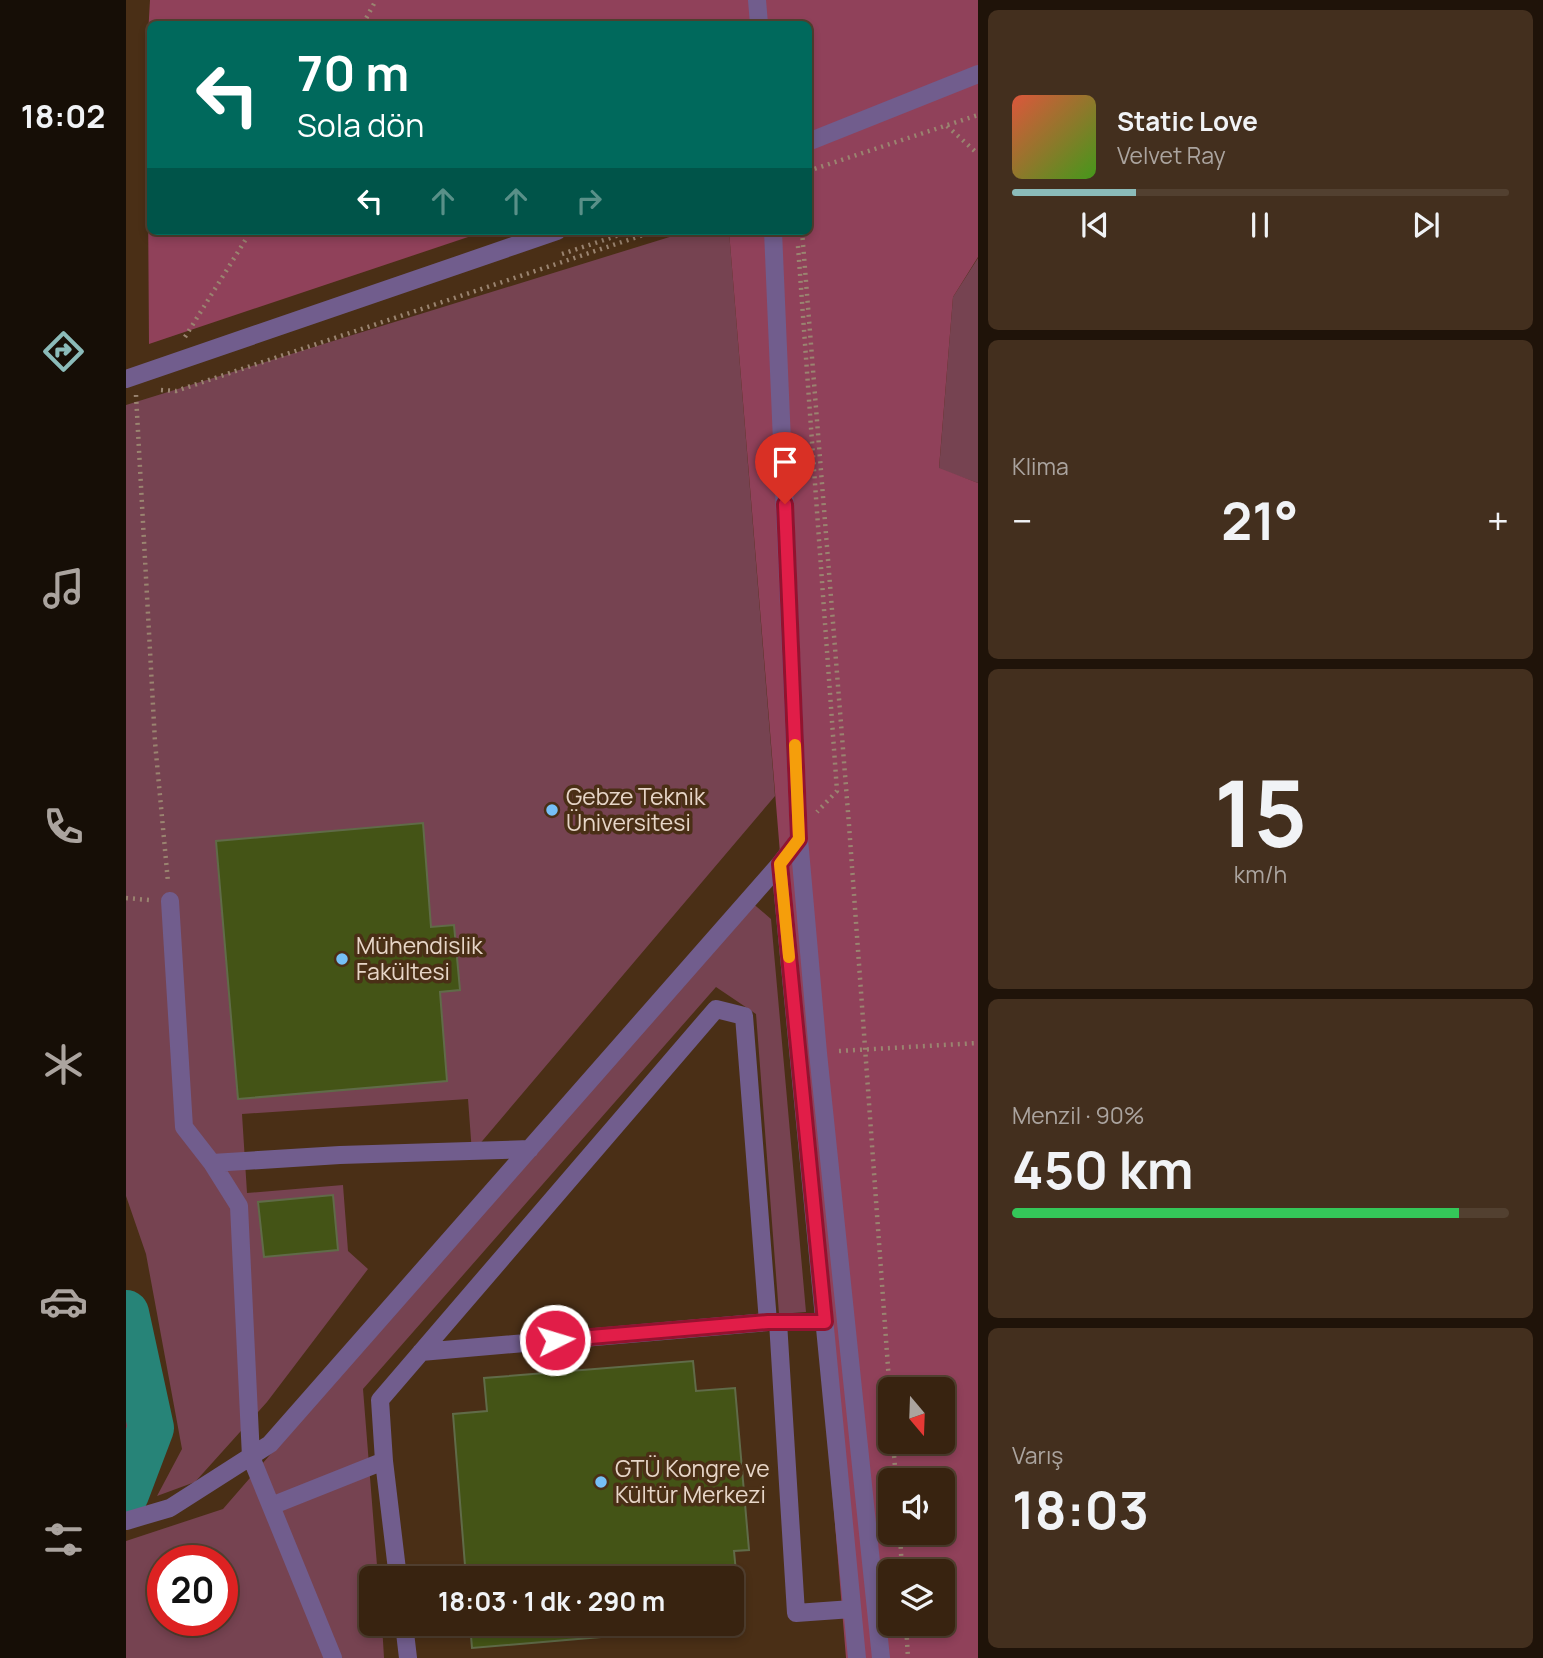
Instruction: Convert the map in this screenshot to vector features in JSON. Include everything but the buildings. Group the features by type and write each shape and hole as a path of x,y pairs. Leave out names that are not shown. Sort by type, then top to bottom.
{"lane":[{"path":"757,0 759,21"},
{"path":"812,140 978,74"},
{"path":"135,383 168,365 545,235"},
{"path":"774,235 799,835 818,1053 881,1658"},
{"path":"126,1521 170,1508 270,1444 780,864 799,835"},
{"path":"780,864 857,1658"},
{"path":"170,901 184,1126 212,1163 239,1206 251,1457 333,1658"},
{"path":"397,1566 384,1461 380,1399 716,1009 744,1016 773,1322 796,1613 852,1609"},
{"path":"212,1163 340,1154 530,1149"},
{"path":"421,1352 773,1322 825,1322"},
{"path":"271,1506 384,1461"},
{"path":"405,1636 408,1658"}],"path":[{"path":"365,21 376,0"},
{"path":"812,170 978,115"},
{"path":"947,125 978,154"},
{"path":"168,365 249,235"},
{"path":"150,389 176,391 643,235"},
{"path":"796,235 837,791 799,835"},
{"path":"802,235 889,1377"},
{"path":"126,898 170,901 155,742 135,383"},
{"path":"135,383 136,395"},
{"path":"126,396 136,395"},
{"path":"818,1053 978,1043"},
{"path":"907,1636 908,1658"}],"shaded area":[{"path":"150,0 978,0 978,257 953,297 939,468 978,483 978,1658 846,1658 729,235 812,235 812,21 149,21"},
{"path":"148,235 474,235 149,344"},
{"path":"676,235 729,235 775,796 472,1153 468,1099 242,1114 247,1193 343,1185 348,1251 368,1269 267,1402 195,1482 157,1496 182,1449 146,1254 126,1196 126,405"},
{"path":"978,258 978,483 939,469 953,297"},
{"path":"750,901 771,919 806,1312 779,1314 756,1014 716,987 363,1389 377,1566 359,1566 359,1636 383,1636 384,1658 126,1658 126,1541 223,1509"},
{"path":"126,1313 151,1428 126,1494"}],"waterway":[{"path":"126,1313 151,1428 126,1494"}],"slow traffic":[{"path":"789,957 780,864 799,839 795,745"}],"place":[{"name":"Gebze Teknik Üniversitesi","path":"552,810"},
{"name":"Mühendislik Fakültesi","path":"342,959"},
{"name":"GTÜ Kongre ve Kültür Merkezi","path":"601,1482"}],"route":[{"path":"555,1340 768,1322 825,1322 780,864 799,839 785,504"}]}
